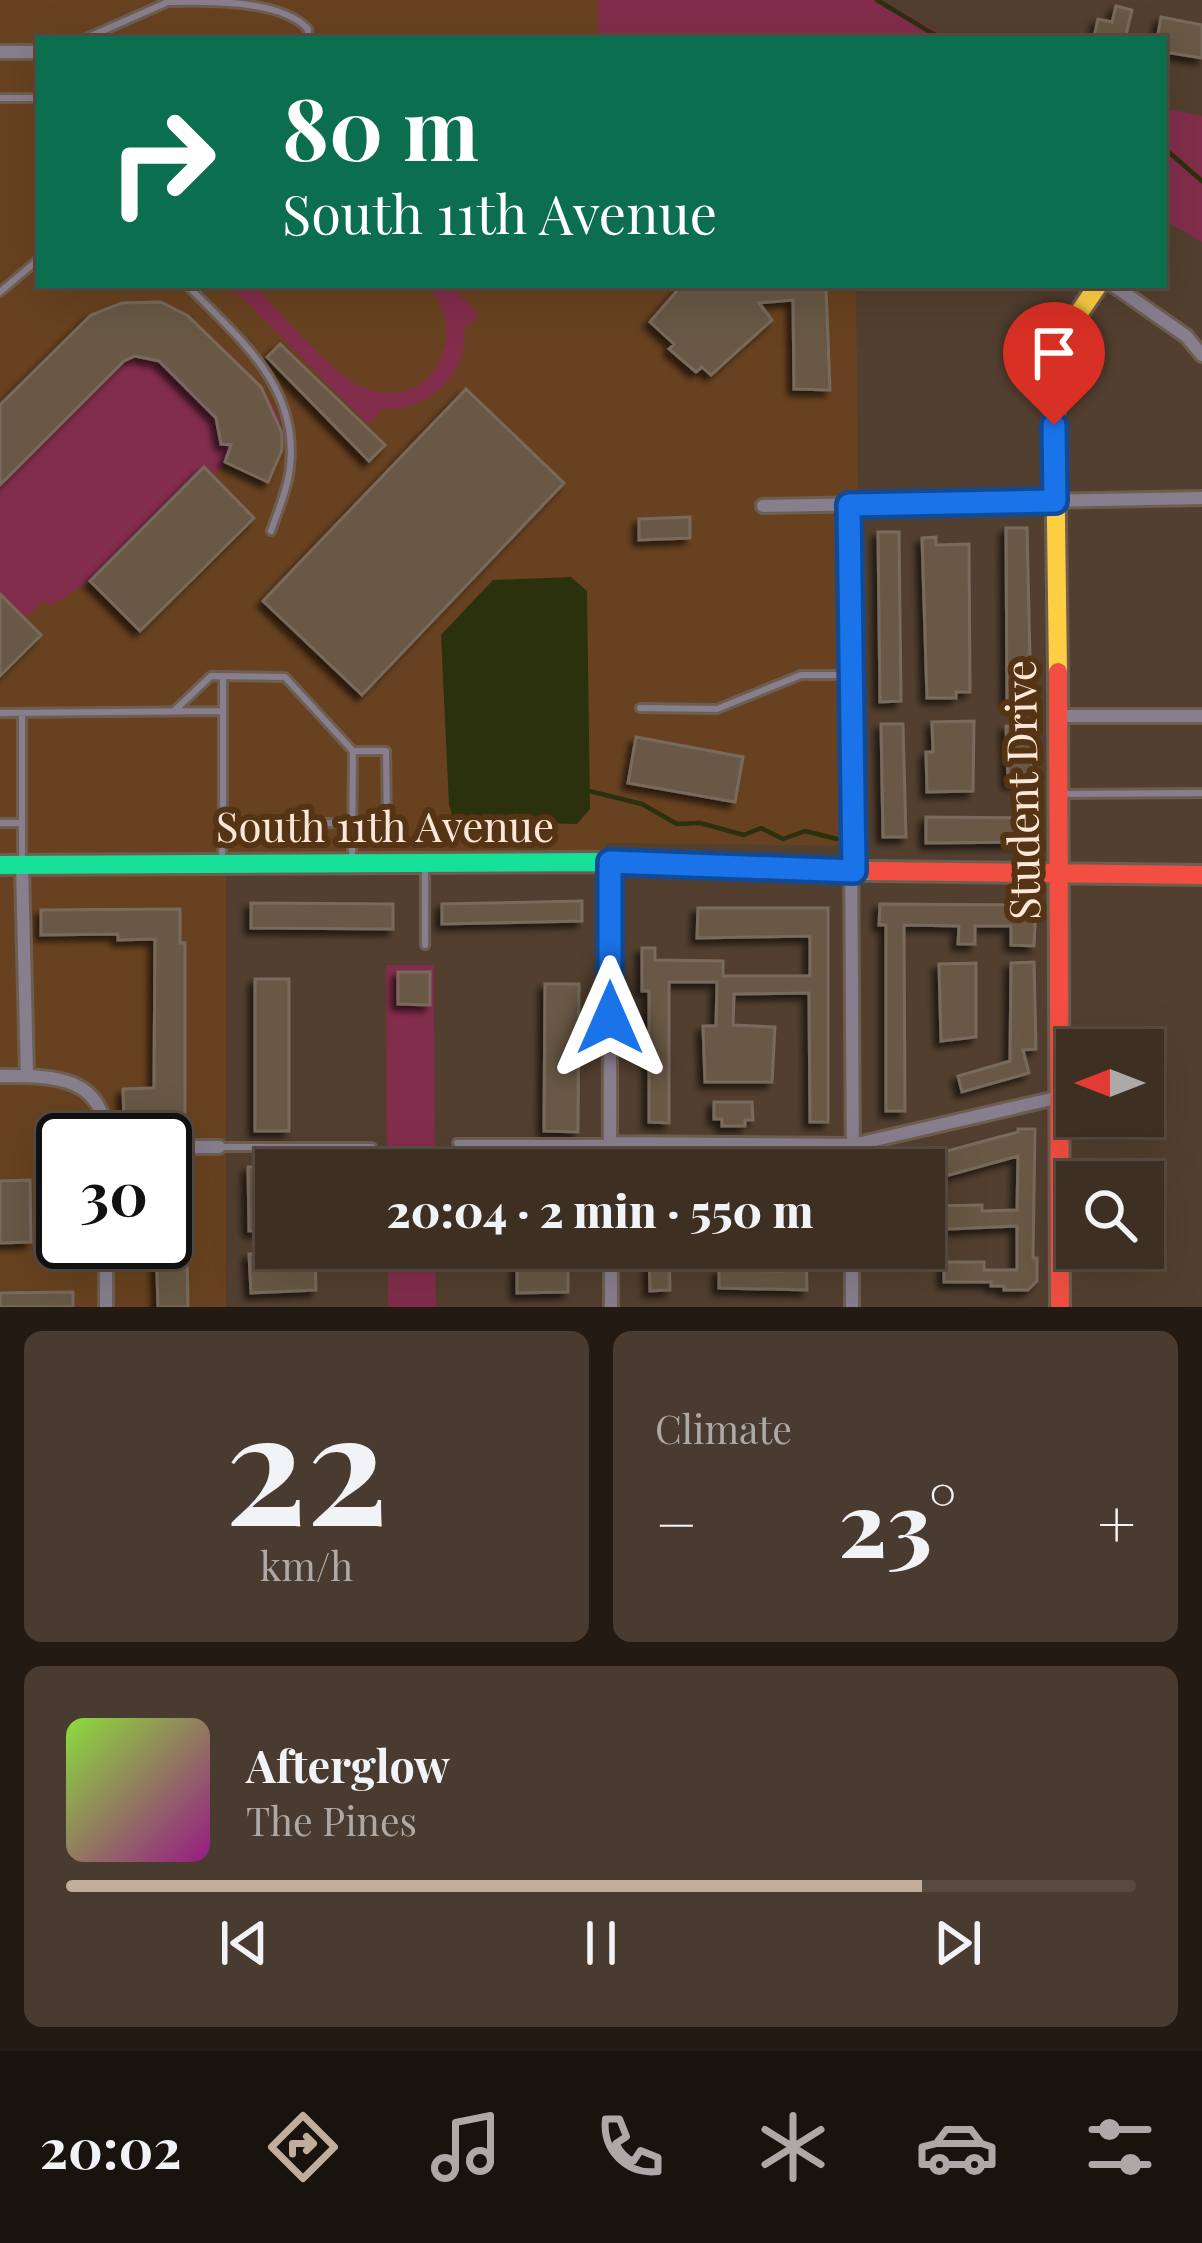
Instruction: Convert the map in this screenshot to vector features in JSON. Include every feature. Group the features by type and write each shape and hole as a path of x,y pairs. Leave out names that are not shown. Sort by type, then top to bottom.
{"street":[{"path":"0,52 36,52"},
{"name":"Student Drive","path":"1060,1029 1056,353 1068,326 1096,288"},
{"path":"1117,288 1186,336 1202,355"},
{"path":"763,506 1202,498"},
{"path":"849,505 853,1149"},
{"path":"1058,716 1202,716"},
{"path":"610,862 610,1149"},
{"name":"South 11th Avenue","path":"0,865 610,862 854,871 1202,875"},
{"path":"22,865 27,1076"},
{"path":"0,1076 66,1080 87,1092 101,1113"},
{"path":"610,1143 853,1145 1056,1097"},
{"name":"Student Drive","path":"1060,1137 1060,1307"},
{"path":"192,1147 219,1147"},
{"path":"106,1269 106,1307"},
{"path":"610,1269 610,1307"},
{"path":"852,1269 852,1307"}],"lane":[{"path":"91,36 168,1 233,1 289,10 308,29 308,36"},
{"path":"0,98 36,98"},
{"path":"0,292 36,262"},
{"path":"190,288 266,367 291,425 290,471 271,531"},
{"path":"640,707 717,709 801,675 851,676"},
{"path":"174,711 211,676 285,677 353,751 352,863"},
{"path":"222,864 223,676"},
{"path":"0,713 223,711"},
{"path":"22,713 22,865"},
{"path":"223,823 387,823 386,751 353,751"},
{"path":"1060,794 1202,793"},
{"path":"0,823 22,823"},
{"path":"425,863 425,945"},
{"path":"457,1143 610,1143"},
{"path":"219,1147 372,1147"}],"shaded area":[{"path":"0,0 598,0 598,36 36,36 36,288 856,288 862,846 606,843 610,862 0,862"},
{"path":"598,0 881,0 946,36 598,36"},
{"path":"1167,109 1202,116 1202,242 1167,222"},
{"path":"233,288 257,288 338,371 365,388 388,393 409,390 438,365 446,325 429,288 453,288 479,315 468,327 464,325 460,360 452,375 413,405 379,409 368,424"},
{"path":"161,302 230,353 261,387 280,421 282,450 226,462 213,475 254,518 140,631 90,581 51,606 44,600 25,619 0,593 0,405 78,327 105,355 114,346 86,316 122,303"},
{"path":"571,577 587,591 590,809 577,824 461,821 452,815 449,804 441,635 493,580"},
{"path":"226,872 226,1307 0,1307 0,873"},
{"path":"386,965 434,965 435,1149 387,1149"},
{"path":"388,1269 435,1269 436,1307 388,1307"}],"building":[{"path":"1116,6 1132,10 1126,36 1094,36 1098,19 1112,22"},
{"path":"1161,17 1202,25 1202,58 1167,52 1167,36 1158,36"},
{"path":"679,288 826,288 830,390 794,389 793,300 759,303 772,320 711,375 702,367 696,372 669,349 674,344 650,322"},
{"path":"161,302 188,316 261,387 282,433 282,450 268,482 225,462 231,445 221,444 216,418 159,361 135,356 124,361 0,485 0,405 91,315 122,303"},
{"path":"280,344 385,445 369,461 267,357"},
{"path":"466,389 564,483 362,695 263,601"},
{"path":"204,467 254,518 140,631 90,581"},
{"path":"690,517 690,538 639,540 639,519"},
{"path":"1006,528 1027,528 1031,701 1007,702"},
{"path":"878,532 899,532 901,701 880,702"},
{"path":"936,537 936,545 969,544 970,692 956,692 956,698 927,698 922,538"},
{"path":"0,594 41,635 0,676"},
{"path":"974,721 973,791 927,792 926,752 933,752 932,722"},
{"path":"881,724 903,724 906,837 883,837"},
{"path":"1006,726 1031,726 1032,783 1008,783"},
{"path":"636,737 743,757 735,802 628,783"},
{"path":"926,817 1032,818 1032,842 926,843"},
{"path":"582,901 582,921 442,924 442,904"},
{"path":"251,903 393,904 393,929 251,928"},
{"path":"880,904 1036,905 1034,946 1011,945 1011,926 975,926 975,944 958,944 959,926 904,925 905,1111 886,1111 886,925 879,925"},
{"path":"698,908 828,908 828,1122 810,1122 809,993 734,994 733,1025 775,1027 772,1082 705,1082 703,1026 716,1026 717,982 669,982 669,1123 649,1122 649,991 642,991 642,948 655,948 655,960 723,961 723,976 810,976 810,936 697,938"},
{"path":"180,909 180,943 185,943 185,1113 124,1113 123,1089 154,1088 155,939 118,940 118,934 41,935 41,910"},
{"path":"1034,962 1036,1049 1023,1050 1029,1073 962,1092 958,1076 1010,1061 1011,963"},
{"path":"976,963 976,1037 941,1041 939,964"},
{"path":"398,972 430,972 430,1005 398,1004"},
{"path":"255,979 289,979 289,1131 255,1131"},
{"path":"545,984 579,984 578,1132 544,1131"},
{"path":"714,1102 752,1102 753,1120 745,1120 745,1126 722,1126 722,1119 714,1119"},
{"path":"1035,1129 1033,1258 1037,1258 1037,1281 1028,1290 1004,1290 991,1282 944,1282 945,1262 984,1262 984,1270 1017,1270 1017,1226 945,1229 945,1206 1017,1210 1018,1156 945,1176 945,1152"},
{"path":"248,1167 255,1167 255,1231 249,1231"},
{"path":"30,1180 31,1242 0,1243 0,1181"},
{"path":"249,1254 255,1254 255,1269 315,1269 316,1290 251,1293"},
{"path":"157,1269 187,1269 188,1307 158,1307"},
{"path":"517,1269 568,1269 568,1292 517,1293"},
{"path":"649,1269 670,1269 670,1290 650,1291"},
{"path":"806,1269 807,1290 719,1288 719,1270"},
{"path":"73,1292 73,1307 0,1307 0,1293"}],"waterway":[{"path":"877,0 937,36"},
{"path":"1167,151 1202,181"},
{"path":"589,791 642,804 677,824 700,823 744,835 761,828 783,839 805,831 837,839"}],"traffic: fast":[{"path":"0,865 610,862 871,871"}],"traffic: slow":[{"path":"1058,672 1054,370 1060,341 1096,288"}],"traffic: jam":[{"path":"1058,672 1060,1307"},
{"path":"871,871 1202,875"}],"route":[{"path":"610,1018 610,862 854,871 849,505 1055,501 1054,425"}]}
